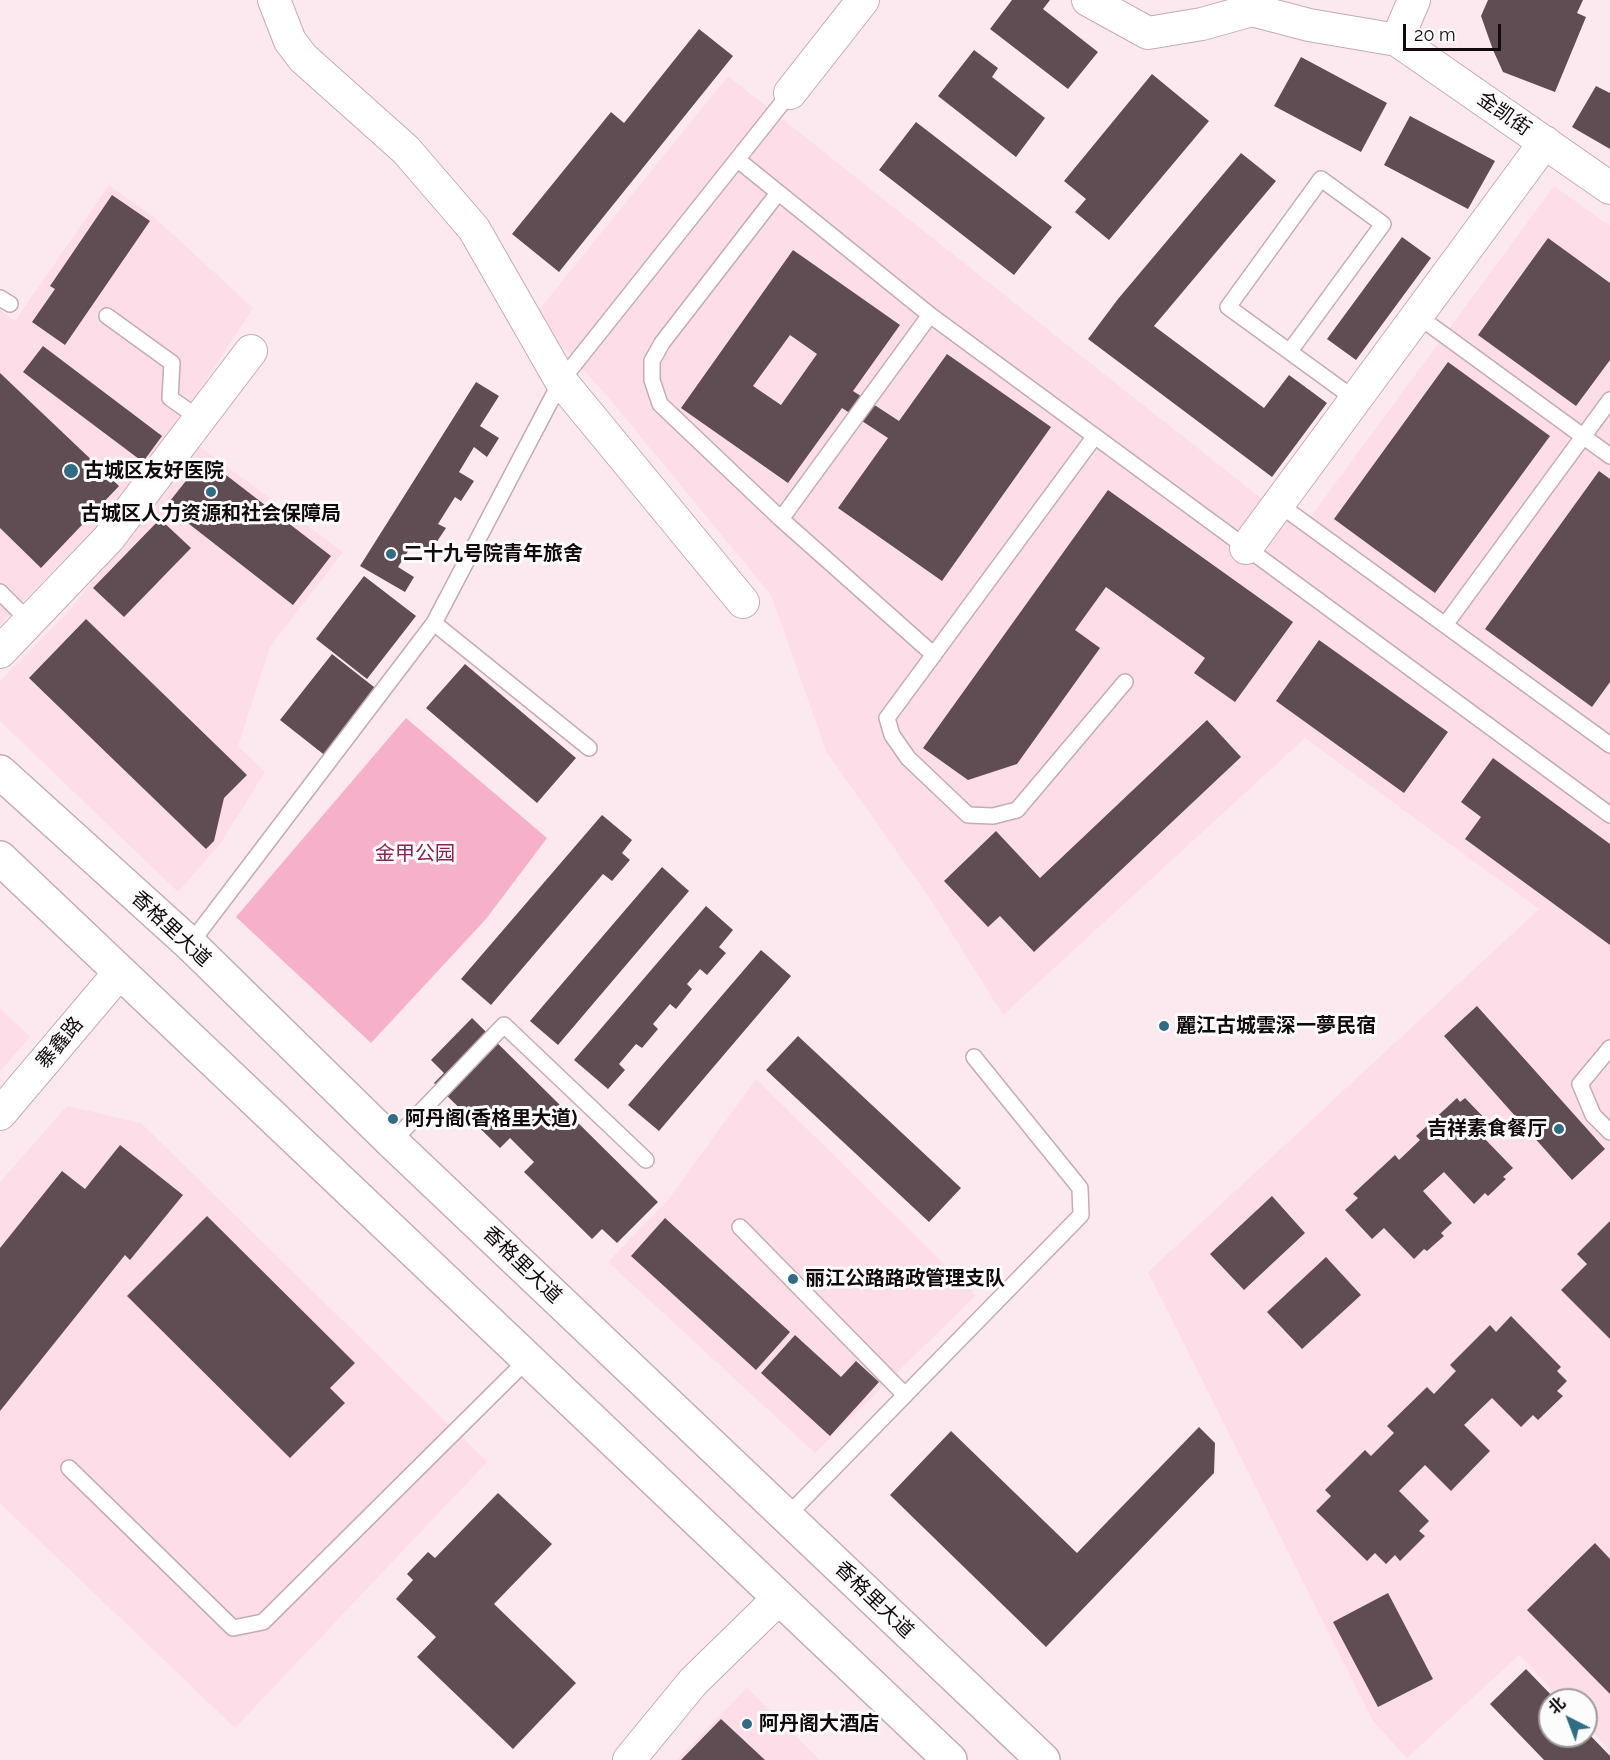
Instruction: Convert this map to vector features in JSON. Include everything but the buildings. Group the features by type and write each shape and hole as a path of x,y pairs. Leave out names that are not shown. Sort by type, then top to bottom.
{"main road":[{"name":"香格里大道","path":"0,772 190,944 392,1142 1042,1760"},
{"path":"0,858 950,1760"}],"street":[{"path":"274,0 290,40 303,58 406,150 474,229 561,381 743,602"},
{"path":"790,93 864,0"},
{"path":"1088,0 1148,33 1202,24 1240,7 1309,25 1397,40 1414,0"},
{"name":"金凯街","path":"1397,40 1610,188"},
{"path":"1246,548 1280,505 1545,142"},
{"path":"0,652 109,538 251,351"},
{"name":"寨鑫路","path":"0,1114 120,972"},
{"path":"629,1760 693,1682 779,1598"}],"lane":[{"path":"190,944 434,623 561,381 790,93"},
{"path":"738,160 930,315 1610,815"},
{"path":"1290,351 1383,224 1321,179 1228,307 1356,400"},
{"path":"778,193 662,343 652,361 652,380 660,404 781,519 934,655"},
{"path":"781,519 930,315"},
{"path":"107,316 172,363 171,398 200,419"},
{"path":"1418,316 1610,456"},
{"path":"1445,625 1610,400"},
{"path":"1095,436 887,718 892,735 908,758 968,815 993,816 1017,810 1125,682"},
{"path":"1280,505 1609,743"},
{"path":"0,592 30,621"},
{"path":"434,623 589,748"},
{"path":"392,1142 504,1025 646,1160"},
{"path":"1610,1048 1580,1084 1593,1115 1610,1132"},
{"path":"786,1517 1081,1215 1080,1188 974,1057"},
{"path":"740,1227 905,1395"},
{"path":"69,1468 233,1628 263,1622 528,1359"}],"shaded area":[{"path":"728,76 1301,530 1554,186 1610,226 1610,1750 1598,1738 1598,1688 1551,1688 1519,1655 1407,1758 1373,1721 1148,1272 1539,909 1305,738 1003,1015 929,897 827,753 771,595 608,397 534,316"},
{"path":"109,185 155,218 253,308 169,437 116,506 0,625 0,310 15,321"},
{"path":"199,446 343,552 270,647 238,746 265,772 220,844 178,892 0,721 0,681 71,609"},
{"path":"0,1008 30,1037 0,1071"},
{"name":"丽江公路路政管理支队","path":"756,1079 976,1295 815,1453 608,1262 668,1200"},
{"path":"67,1106 141,1123 487,1462 235,1728 0,1503 0,1182"},
{"name":"阿丹阁大酒店","path":"747,1688 820,1760 676,1760"}],"green space":[{"name":"金甲公园","path":"406,718 547,838 486,919 371,1043 236,917"}],"place":[{"name":"古城区友好医院","path":"71,471"},
{"name":"古城区人力资源和社会保障局","path":"211,492"},
{"name":"二十九号院青年旅舍","path":"391,554"},
{"name":"麗江古城雲深一夢民宿","path":"1164,1026"},
{"name":"阿丹阁(香格里大道)","path":"393,1119"},
{"name":"吉祥素食餐厅","path":"1559,1129"},
{"name":"丽江公路路政管理支队","path":"793,1279"},
{"name":"阿丹阁大酒店","path":"747,1724"}]}
